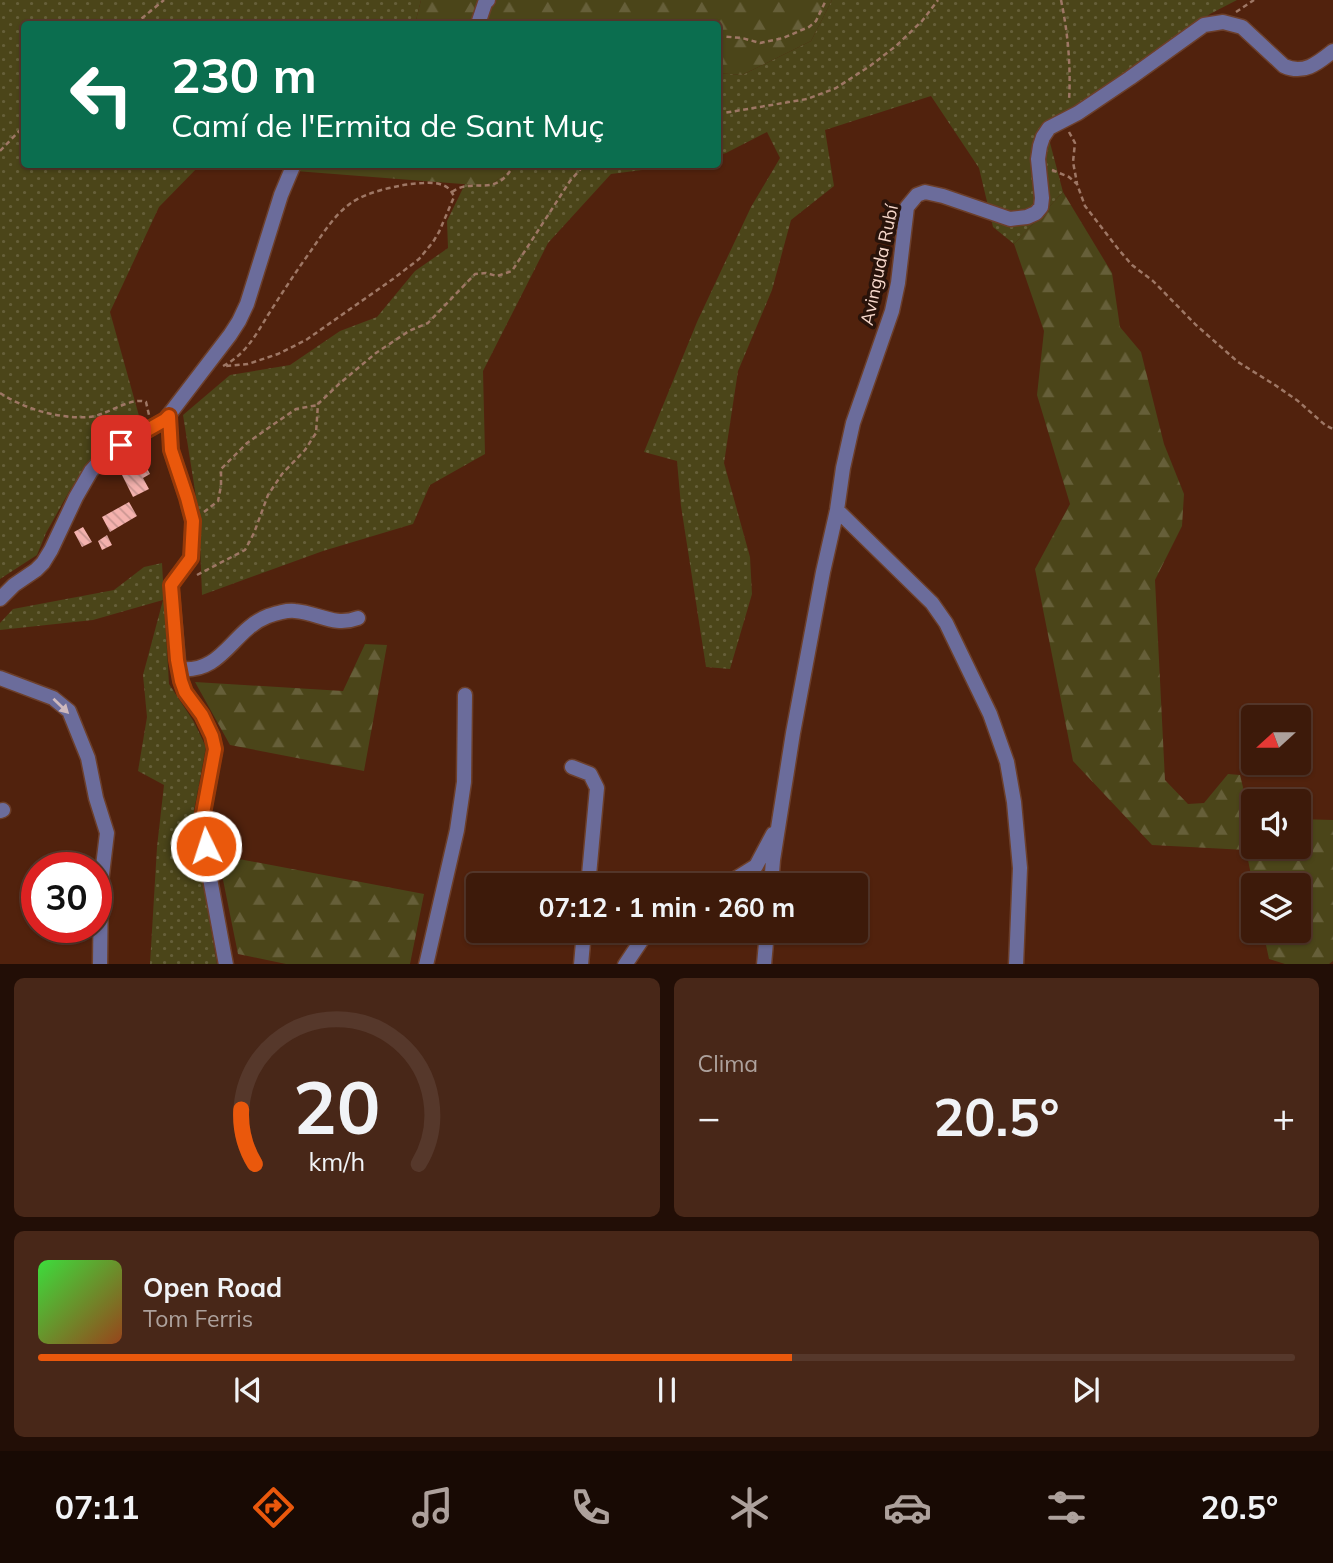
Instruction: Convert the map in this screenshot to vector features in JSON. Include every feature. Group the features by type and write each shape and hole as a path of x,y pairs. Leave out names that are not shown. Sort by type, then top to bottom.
{"street":[{"path":"479,21 488,0"},
{"name":"Avinguda Rubí","path":"773,873 795,720 843,468 853,423 892,311 907,207 917,195 925,192 1010,219 1027,218 1036,213 1041,207 1042,198 1038,159 1043,137 1049,128 1130,78 1198,28 1210,23 1229,22 1242,27 1284,66 1292,69 1310,67 1333,51"},
{"path":"5,593 36,570 51,550 91,471 121,445 169,416 230,335 247,304 281,195 292,168"},
{"path":"169,416 171,450 192,517 193,542 191,558 171,585 179,669 185,692 202,715 215,749 202,819 226,964"},
{"path":"837,510 932,603 946,623 989,714 1007,762 1014,802 1020,867 1016,964"},
{"path":"179,669 197,669 212,663 252,624 281,612 302,612 340,622 358,618"},
{"path":"0,678 53,698 69,711 88,758 107,834 101,883 100,964"},
{"path":"426,964 457,830 464,782 465,695"},
{"path":"572,768 590,774 597,788 589,873"},
{"path":"745,873 756,866 779,824"},
{"path":"581,964 583,943"},
{"path":"625,964 640,943"},
{"path":"764,964 766,943"}],"path":[{"path":"139,21 164,0"},
{"path":"721,36 760,43 783,38 809,27 816,21 826,0"},
{"path":"721,113 807,99 835,88 896,46 922,22 938,0"},
{"path":"1061,0 1069,51 1069,133 1075,143 1073,162 1085,206 1132,265 1153,281 1196,325 1238,362 1275,385 1333,429"},
{"path":"0,151 21,129"},
{"path":"1039,167 1069,177 1077,184"},
{"path":"452,192 457,188 485,187 498,183 512,168"},
{"path":"192,517 203,513 218,501 221,470 247,443 296,409 318,404 376,353 409,331 428,323 475,274 497,276 512,271 570,181 581,168"},
{"path":"203,371 248,364 278,354 306,340 406,269 425,252 439,232 454,197 452,192 441,184 425,183 372,193 352,202 322,234 248,345 225,366"},
{"path":"0,393 17,403 46,413 90,417 142,400 148,405 151,428"},
{"path":"192,577 245,550 268,495 316,433 318,404"}],"green space":[{"path":"0,0 421,0 416,21 21,21 21,168 197,168 159,207 110,312 141,423 93,457 70,490 37,555 0,579"},
{"path":"421,0 832,0 811,41 742,75 721,73 721,21 416,21"},
{"path":"832,0 1237,0 1210,14 1049,139 1063,192 1014,244 993,227 979,168 931,96 825,130 834,186 791,220 772,290 738,371 724,463 750,557 752,594 730,669 706,667 681,506 677,461 644,452 697,322 751,207 780,158 767,132 721,154 721,73 742,75 811,41"},
{"path":"259,168 515,168 488,186"},
{"path":"515,168 658,168 611,174 548,243 483,371 485,454 430,485 413,524 323,551 202,595 199,516 183,415 230,375 290,365 340,331 377,317 415,271 448,248 447,221 465,184 488,186"},
{"path":"1063,192 1112,273 1120,327 1141,352 1164,444 1184,494 1182,526 1155,580 1165,780 1188,804 1204,803 1228,774 1240,775 1243,789 1241,789 1241,850 1152,845 1073,761 1035,569 1070,504 1037,395 1044,331 1014,244"},
{"path":"162,563 169,684 194,722 206,747 194,811 217,964 150,964 157,847 164,785 138,771 147,717 143,675 163,600 93,620 0,630 0,623 13,609 114,590 144,567"},
{"path":"365,644 387,645 364,771 230,745 195,682 343,691"},
{"path":"1311,819 1333,820 1333,961 1329,964 1285,964 1269,959 1266,943 1311,943 1311,873 1251,873 1248,859 1311,859"},
{"path":"218,855 424,894 410,964 286,964 238,954"}],"building":[{"path":"133,449 138,459 141,457 150,474 143,478 149,489 133,497 119,469 123,467 119,459"},
{"path":"129,502 137,516 110,532 102,517"},
{"path":"83,527 92,542 82,547 74,532"},
{"path":"107,535 112,545 102,550 98,541"}],"route":[{"path":"121,445 169,416 171,450 193,521 191,558 171,585 177,660 185,692 202,715 215,749 202,819 206,846"}]}
